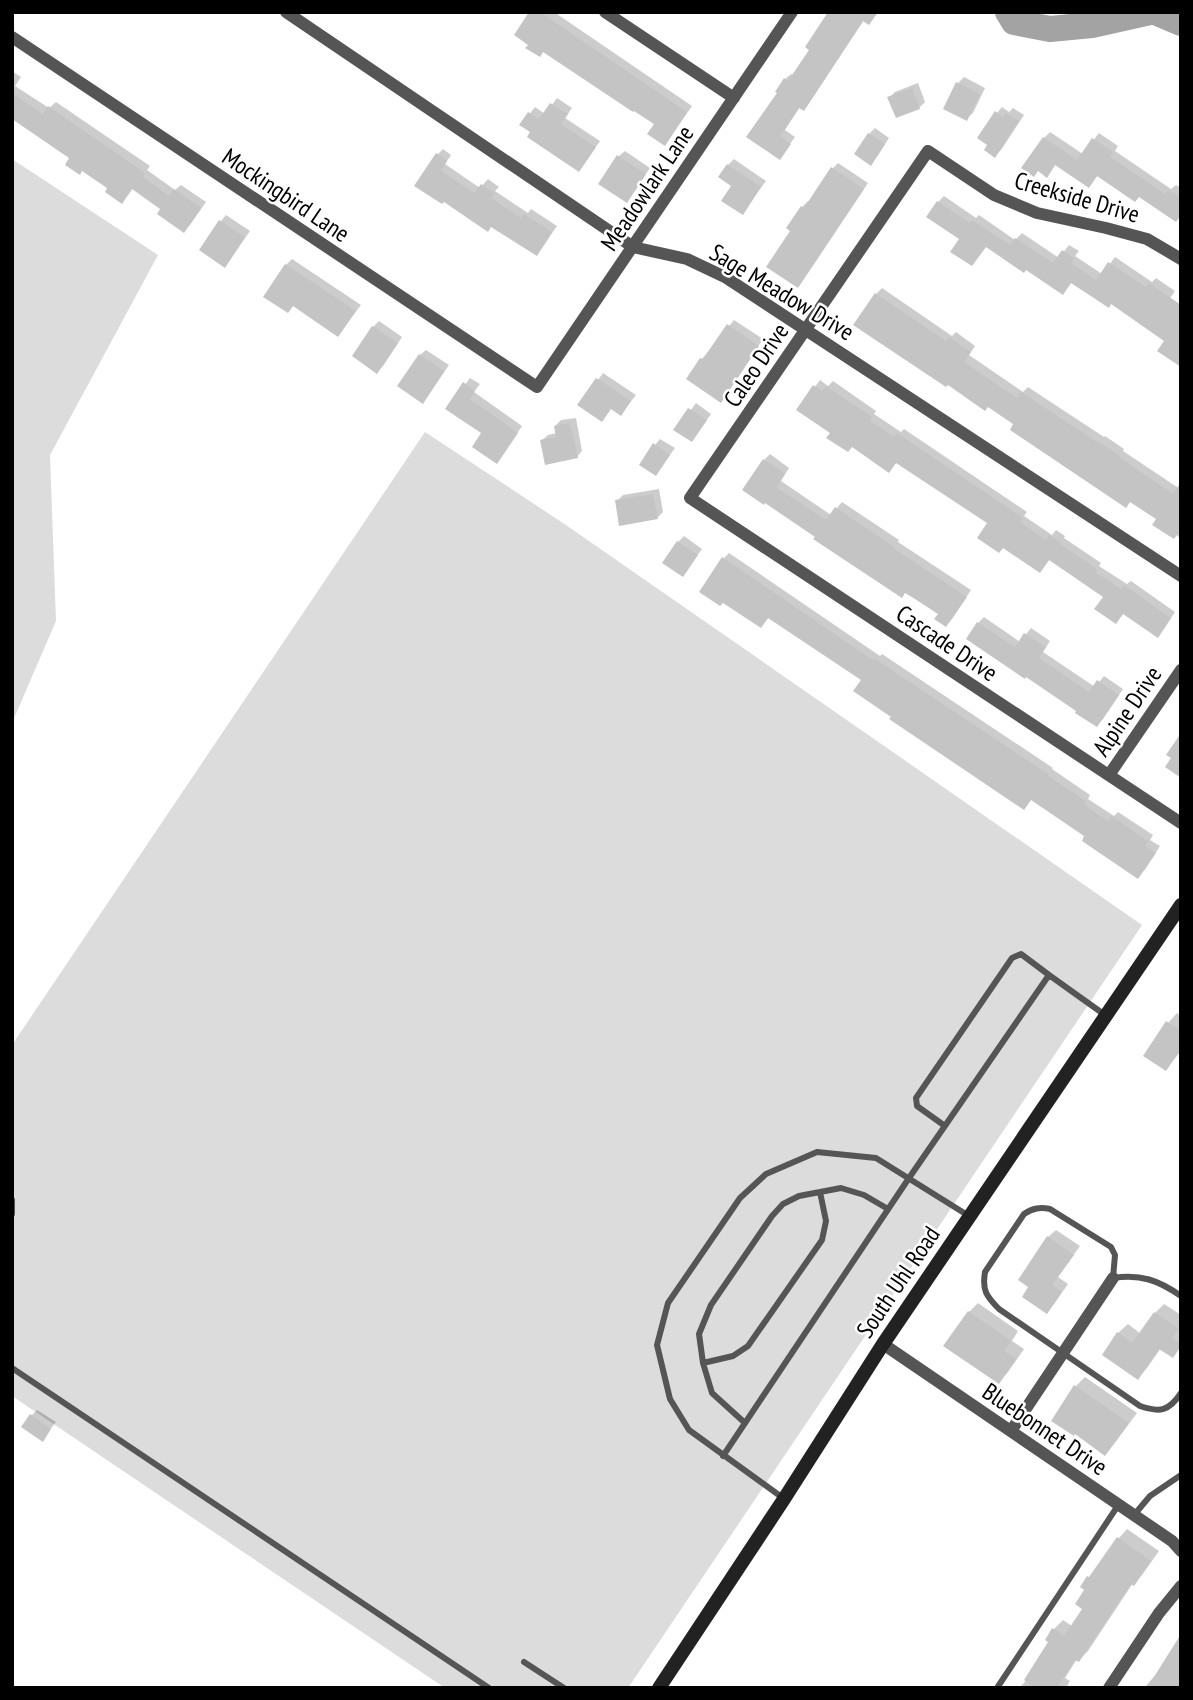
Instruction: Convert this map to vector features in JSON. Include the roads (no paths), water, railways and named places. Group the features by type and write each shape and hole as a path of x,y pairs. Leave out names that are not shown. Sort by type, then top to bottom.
{"main road":[{"name":"South Uhl Road","path":"660,1688 883,1344 1181,905"}],"street":[{"name":"Sage Meadow Drive","path":"286,12 633,247 687,259 725,276 1181,576"},
{"path":"605,12 734,98"},
{"name":"Meadowlark Lane","path":"537,387 792,12"},
{"name":"Mockingbird Lane","path":"12,37 537,387"},
{"name":"Creekside Drive","path":"928,151 994,195 1037,213 1147,239 1181,259"},
{"name":"Caleo Drive","path":"690,498 928,151"},
{"name":"Cascade Drive","path":"690,498 1181,822"},
{"name":"Alpine Drive","path":"1109,775 1181,670"},
{"path":"1011,1431 1113,1278"},
{"name":"Bluebonnet Drive","path":"883,1344 1119,1504 1172,1541 1181,1551"},
{"path":"1109,1688 1159,1613 1181,1586"}],"lane":[{"path":"945,1126 917,1106 916,1098 1012,957 1021,954 1105,1015"},
{"path":"723,1456 1049,975"},
{"path":"785,1499 689,1430 670,1399 657,1345 668,1303 740,1198 766,1174 817,1152 876,1158 969,1216"},
{"path":"745,1423 712,1393 703,1363 699,1334 718,1294 783,1203 799,1196 841,1188 864,1195 888,1209"},
{"path":"703,1363 733,1356 748,1346 822,1240 826,1221 820,1192"},
{"path":"12,1200 12,1214"},
{"path":"1181,1296 1149,1279 1135,1276 1113,1278 1115,1255 1111,1247 1050,1209 1041,1207 1024,1214 985,1272 985,1292 999,1309 1140,1406 1153,1410 1165,1409 1173,1405 1181,1393"},
{"path":"12,1368 489,1688"},
{"path":"1134,1515 1150,1496 1181,1475"},
{"path":"997,1688 1119,1504"},
{"path":"524,1662 564,1688"}],"waterway":[{"path":"1008,12 1014,22 1050,29 1092,25 1150,12"},
{"path":"1155,12 1181,23"}]}
